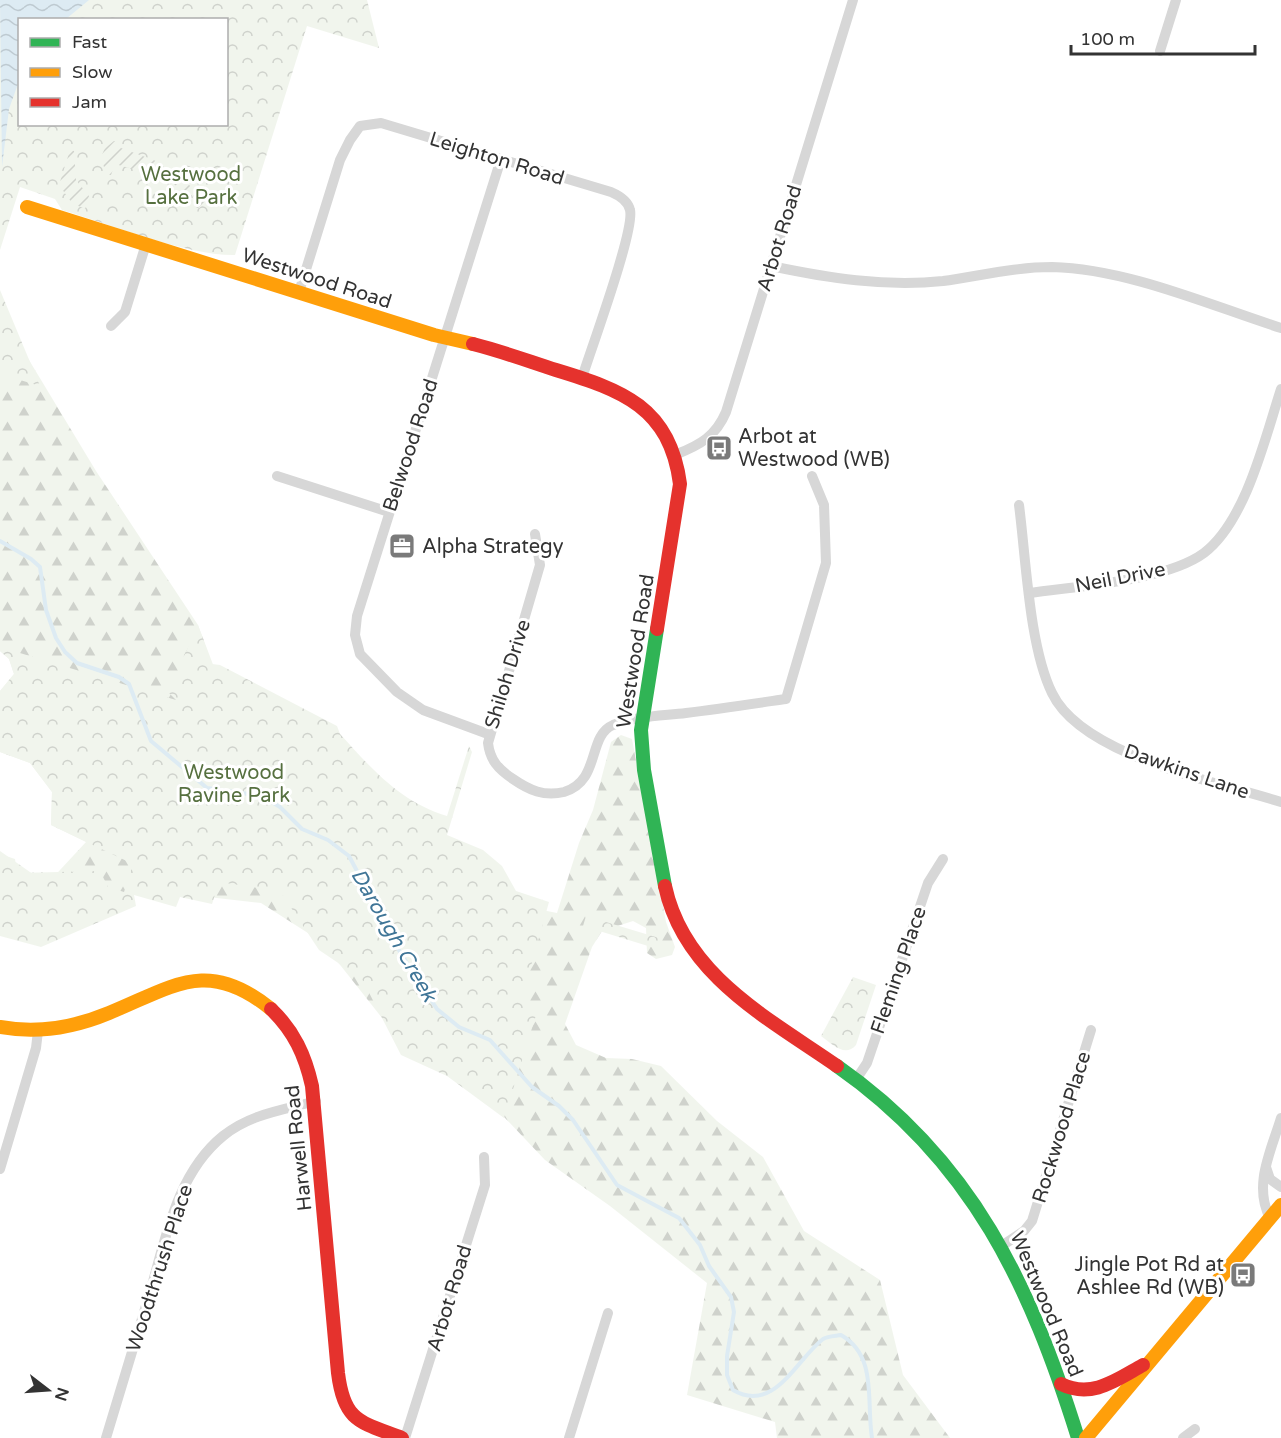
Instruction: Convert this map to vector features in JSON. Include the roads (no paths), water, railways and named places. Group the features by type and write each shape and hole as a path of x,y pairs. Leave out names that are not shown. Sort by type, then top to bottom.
{"street":[{"name":"Arbot Road","path":"677,454 707,440 722,421 853,0"},
{"path":"1160,51 1176,0"},
{"name":"Leighton Road","path":"299,292 340,160 360,126 381,123 610,192 622,199 631,210 627,236 582,378"},
{"name":"Belwood Road","path":"488,734 423,710 397,692 360,654 355,635 357,616 501,159"},
{"name":"Westwood Road","path":"27,207 444,338 582,378 621,391 648,410 666,432 677,454 679,500 641,718 644,762 666,886 683,937 707,969 728,989 905,1119 970,1196 1003,1245 1042,1334 1078,1438"},
{"path":"111,326 125,312 146,244"},
{"path":"771,266 827,279 896,284 942,281 1025,268 1085,270 1121,277 1281,328"},
{"name":"Neil Drive","path":"1030,593 1161,573 1205,553 1229,523 1246,490 1281,389"},
{"path":"277,476 389,512"},
{"name":"Shiloh Drive","path":"535,534 540,565 488,734 489,753 494,763 504,772 537,793 554,795 568,791 584,780 600,741 608,728 641,718 786,699 826,563 824,504 812,477"},
{"name":"Dawkins Lane","path":"1019,505 1038,648 1052,692 1065,713 1088,732 1139,758 1281,802"},
{"name":"Fleming Place","path":"855,1081 867,1063 928,883 943,859"},
{"name":"Harwell Road","path":"0,1027 38,1031 90,1020 162,987 184,981 204,980 224,983 260,1000 292,1032 306,1063 316,1101 343,1402 357,1421 404,1438"},
{"name":"Rockwood Place","path":"1003,1245 1024,1230 1032,1221 1091,1030"},
{"path":"0,1169 36,1048 38,1031"},
{"name":"Woodthrush Place","path":"106,1438 174,1212 195,1166 223,1136 241,1124 278,1109 316,1101"},
{"path":"1270,1218 1263,1204 1262,1193 1266,1167 1281,1118"},
{"name":"Arbot Road","path":"404,1438 485,1185 484,1157"},
{"path":"1266,1167 1270,1179 1281,1187"},
{"path":"1086,1438 1281,1204"},
{"path":"569,1438 608,1313"},
{"path":"1061,1384 1075,1392 1091,1391 1148,1363"},
{"path":"1183,1438 1195,1429"}],"water":[{"path":"0,0 89,0 67,18 18,18 18,84 9,109 2,167"}],"waterway":[{"name":"Darough Creek","path":"0,541 31,559 40,567 46,610 56,638 65,652 77,663 119,677 129,684 151,741 207,788 262,796 280,807 302,829 328,840 349,856 400,952 437,1009 459,1027 490,1040 532,1087 559,1106 573,1120 617,1185 679,1218 700,1245 709,1266 731,1297 734,1312 727,1356 727,1375 733,1390 748,1396 761,1395 772,1390 823,1339 841,1335 853,1344 861,1355 865,1367 872,1438"}],"place":[{"name":"Arbot at Westwood (WB)","path":"719,448"},
{"name":"Alpha Strategy","path":"402,546"},
{"name":"Jingle Pot Rd at Ashlee Rd (WB)","path":"1243,1275"}],"park label":[{"name":"Westwood Lake Park","path":"191,186"},
{"name":"Westwood Ravine Park","path":"234,784"}]}
